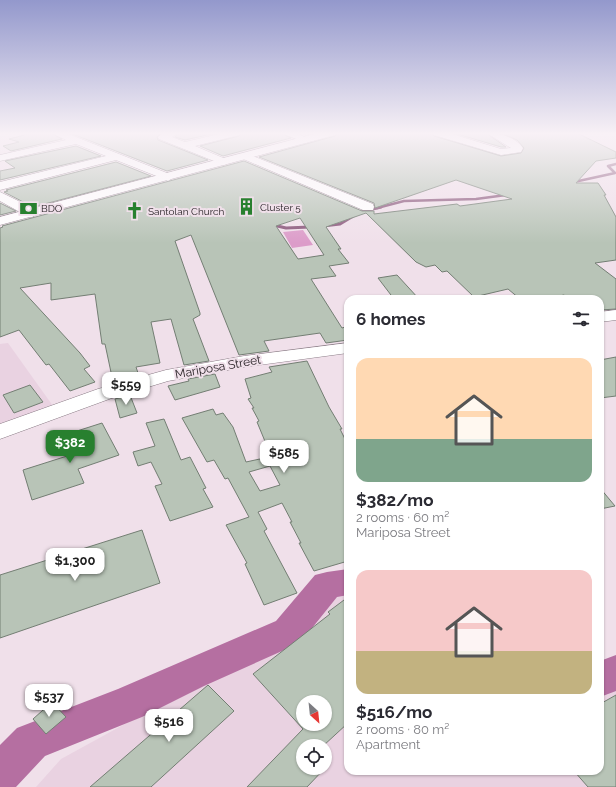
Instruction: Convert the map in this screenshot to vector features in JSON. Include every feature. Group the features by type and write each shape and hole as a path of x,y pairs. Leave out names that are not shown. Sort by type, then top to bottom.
{"main road":[{"path":"0,222 195,170"}],"street":[{"path":"0,186 66,170"},
{"path":"149,170 168,177"},
{"path":"278,170 368,207"},
{"path":"0,196 32,213"},
{"path":"604,316 616,315"},
{"name":"Mariposa Street","path":"0,432 141,382 227,364 344,349"}],"shaded area":[{"path":"303,230 313,245 292,248 283,232"},
{"path":"8,343 53,406 0,425 0,344"},
{"path":"344,588 344,775 604,775 604,685 616,679 616,787 36,787 61,759 205,680 275,645 314,619 317,607"}],"building":[{"path":"6,170 43,170 0,180 0,171"},
{"path":"86,170 135,170 151,176 33,207 4,192 8,191 6,190"},
{"path":"212,170 265,170 362,211 374,211 374,214 457,204 460,206 512,199 456,180 375,208 374,203 291,170 588,170 576,183 598,183 606,195 604,195 616,217 616,260 595,263 616,279 616,309 604,310 604,295 515,295 508,289 482,295 472,295 447,271 442,272 435,265 426,267 416,262 366,213 326,227 341,249 338,249 349,263 329,266 336,276 311,279 342,328 344,327 344,341 326,343 320,333 264,341 269,351 239,355 191,235 175,241 200,313 200,315 193,319 209,361 184,365 171,319 151,322 160,363 136,367 138,373 112,377 105,344 102,344 95,294 51,300 51,283 20,288 80,353 90,366 84,369 95,382 70,391 49,364 46,365 19,330 0,337 0,228 3,227 2,226","holes":["300,218 324,255 298,259 276,226"]},
{"path":"0,203 16,211 0,215"},
{"path":"397,275 415,295 391,295 378,278"},
{"path":"616,357 616,396 604,398 604,359"},
{"path":"307,361 329,407 342,429 340,429 344,437 344,562 314,571 299,543 301,543 282,503 258,512 267,529 264,531 297,593 264,605 245,564 247,563 226,525 249,517 228,478 225,479 214,460 207,462 182,418 213,409 216,415 223,413 233,427 246,462 269,457 266,452 269,451 257,422 259,421 252,408 254,408 248,399 251,398 245,379 272,372 269,367","holes":["270,466 280,485 260,491 249,472"]},
{"path":"215,374 220,387 175,400 168,386 189,381 188,379"},
{"path":"30,385 43,402 14,413 3,395"},
{"path":"130,395 137,413 120,418 115,399"},
{"path":"164,419 181,460 190,457 206,488 203,489 213,507 170,521 155,486 162,484 151,462 138,466 133,452 155,446 146,423"},
{"path":"102,423 119,455 78,469 84,483 32,500 23,470 86,450 77,431"},
{"path":"604,493 615,506 604,508"},
{"path":"142,530 160,583 0,638 0,575"},
{"path":"344,600 344,727 331,739 296,739 296,775 318,775 307,787 247,787 301,731 332,731 332,695 296,695 296,721 253,674 330,614 328,612"},
{"path":"208,685 234,711 151,787 90,787"},
{"path":"616,695 616,787 588,787 578,775 604,775 604,702"},
{"path":"52,702 66,717 46,734 33,719"}],"waterway":[{"path":"574,182 615,173 612,170"},
{"path":"377,208 404,201 476,199 506,195"},
{"path":"377,208 381,207"},
{"path":"361,212 377,208"},
{"path":"323,226 340,224 355,215"},
{"path":"273,225 286,228 310,227"},
{"path":"0,774 31,742 128,704 191,674 288,632 327,585 344,583"},
{"path":"604,678 616,672"}],"place":[{"name":"Cluster 5","path":"247,207"},
{"name":"BDO","path":"28,208"},
{"name":"Santolan Church","path":"135,211"}]}
